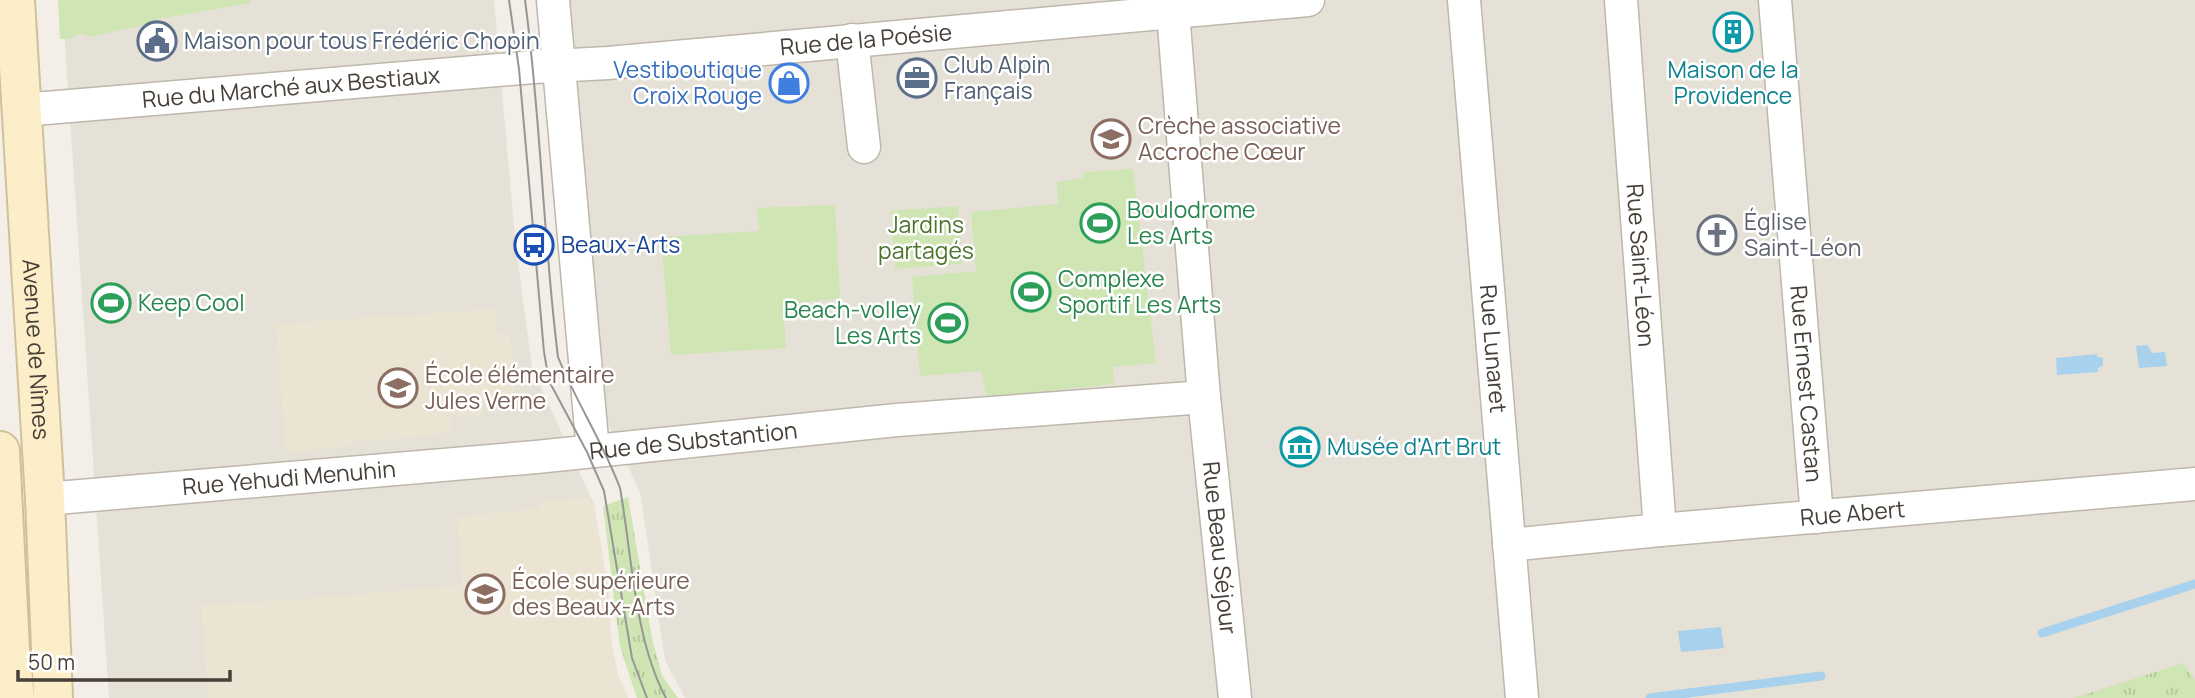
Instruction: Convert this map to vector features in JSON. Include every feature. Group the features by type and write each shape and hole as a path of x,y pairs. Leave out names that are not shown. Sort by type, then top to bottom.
{"main road":[{"name":"Avenue de Nîmes","path":"15,0 45,499 53,698"},
{"name":"Avenue de Nîmes","path":"0,451 15,698"},
{"path":"0,460 45,499"}],"street":[{"name":"Rue de Substantion","path":"553,0 593,451 897,421 1204,397"},
{"name":"Rue de la Poésie","path":"559,66 852,40 1172,6 1308,0"},
{"name":"Rue Lunaret","path":"1464,0 1522,698"},
{"name":"Rue Saint-Léon","path":"1621,0 1660,530"},
{"name":"Rue Ernest Castan","path":"1774,0 1817,517"},
{"name":"Rue Beau Séjour","path":"1172,6 1204,397 1234,696"},
{"path":"852,40 864,147"},
{"name":"Rue du Marché aux Bestiaux","path":"22,110 559,66"},
{"name":"Rue Yehudi Menuhin","path":"45,499 593,451"},
{"name":"Rue Abert","path":"1509,545 2195,484"}],"shaded area":[{"path":"62,0 494,0 515,239 532,368 594,504 608,588 611,639 618,675 628,698 109,698"},
{"path":"542,0 2195,0 2195,698 685,698 665,660 640,492 573,351"},
{"name":"École élémentaire Jules Verne","path":"496,309 498,334 509,334 513,359 511,366 514,368 512,379 517,396 515,404 522,410 498,400 481,405 482,415 449,415 451,430 425,437 354,441 354,446 285,452 277,324"},
{"name":"École supérieure des Beaux-Arts","path":"588,497 589,504 594,504 608,587 611,639 618,675 628,698 208,698 201,604 291,600 462,585 457,516 540,509 540,501"}],"green space":[{"path":"58,0 250,0 250,3 154,20 154,23 89,37 83,33 60,39"},
{"name":"Complexe Sportif Les Arts","path":"1133,169 1156,363 1113,367 1114,384 987,397 981,371 920,376 912,277 976,271 971,212 1058,204 1057,182 1083,178 1084,172"},
{"path":"835,205 840,298 783,305 786,348 671,355 661,237 759,231 757,208"},
{"name":"Jardins partagés","path":"958,206 962,264 895,269 891,211"},
{"path":"628,497 652,638 662,675 678,698 637,698 620,647 603,506"},
{"path":"2183,663 2195,680 2195,698 2074,698"}],"water":[{"path":"2147,345 2152,353 2165,352 2167,366 2139,368 2136,346"},
{"path":"2097,354 2097,357 2103,358 2103,366 2098,368 2098,372 2057,375 2056,358"},
{"path":"1721,627 1724,648 1681,652 1678,631"}],"waterway":[{"path":"2042,633 2195,584"},
{"path":"1650,698 1821,676"}],"tram line":[{"path":"509,0 519,69 544,352 549,381 587,452 604,491 632,658 647,698"},
{"path":"525,0 558,357 620,488 641,623 655,675 666,698"}],"place":[{"name":"Maison de la Providence","path":"1733,32"},
{"name":"Maison pour tous Frédéric Chopin","path":"157,41"},
{"name":"Club Alpin Français","path":"917,78"},
{"name":"Vestiboutique Croix Rouge","path":"789,83"},
{"name":"Crèche associative Accroche Cœur","path":"1111,139"},
{"name":"Boulodrome Les Arts","path":"1100,223"},
{"name":"Église Saint-Léon","path":"1717,235"},
{"name":"Beaux-Arts","path":"534,245"},
{"name":"Complexe Sportif Les Arts","path":"1031,292"},
{"name":"Keep Cool","path":"111,303"},
{"name":"Beach-volley Les Arts","path":"948,323"},
{"name":"École élémentaire Jules Verne","path":"398,388"},
{"name":"Musée d'Art Brut","path":"1300,447"},
{"name":"École supérieure des Beaux-Arts","path":"485,594"}]}
